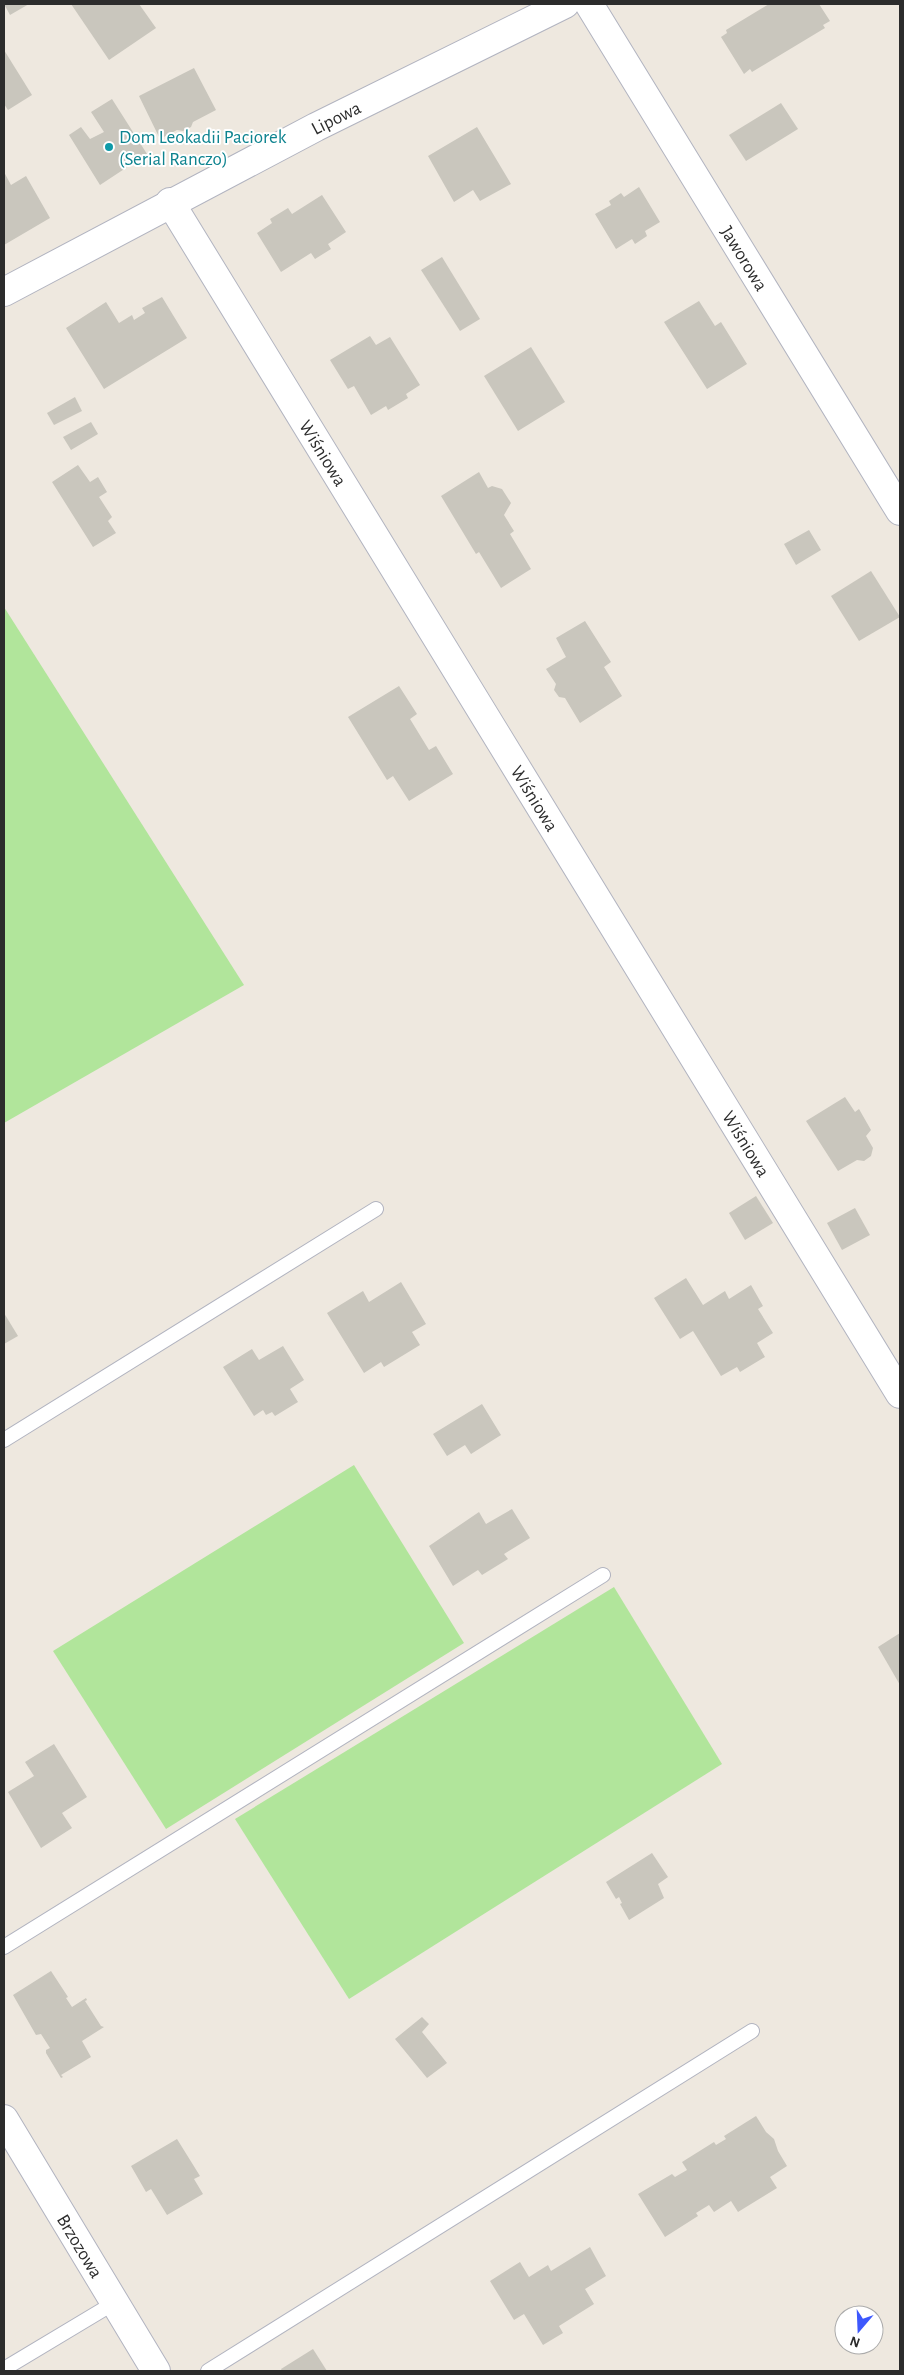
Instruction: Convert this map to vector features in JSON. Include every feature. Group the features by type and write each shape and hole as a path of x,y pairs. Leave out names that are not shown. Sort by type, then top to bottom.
{"street":[{"name":"Lipowa","path":"4,292 170,202 565,4"},
{"name":"Jaworowa","path":"588,4 900,511"},
{"name":"Wiśniowa","path":"170,202 900,1394"},
{"name":"Brzozowa","path":"4,2119 156,2371"}],"lane":[{"path":"4,1440 376,1209"},
{"path":"4,1947 603,1576"},
{"path":"208,2371 752,2031"},
{"path":"4,2369 114,2303"}],"green space":[{"path":"4,607 244,985 4,1123"},
{"path":"354,1465 464,1643 166,1829 53,1651"},
{"path":"614,1587 722,1764 349,1999 235,1819"}],"building":[{"path":"4,4 29,4 10,15"},
{"path":"71,4 139,4 156,28 109,60"},
{"path":"769,4 819,4 830,21 823,25 825,28 752,72 750,69 744,74 721,37 727,33 726,30"},
{"path":"4,50 32,95 8,110 4,104"},
{"path":"194,68 216,110 193,122 191,127 183,131 177,130 160,139 139,96"},
{"name":"Dom Leokadii Paciorek (Serial Ranczo)","path":"112,99 147,154 100,185 69,135 81,127 90,139 104,132 91,112"},
{"path":"781,103 798,129 746,161 729,135"},
{"path":"477,127 511,184 480,201 473,190 454,202 428,156"},
{"path":"4,172 11,185 26,176 50,218 4,245"},
{"path":"639,187 660,222 645,231 647,236 635,244 632,239 616,249 595,214 611,205 609,201 621,193 624,197"},
{"path":"322,195 346,232 328,244 331,249 315,259 311,253 281,272 257,233 272,223 270,219 288,208 292,214"},
{"path":"442,257 480,319 460,331 421,270"},
{"path":"162,297 187,338 104,389 66,328 106,302 119,323 132,315 134,320 145,313 142,308"},
{"path":"699,301 715,326 721,322 747,364 707,389 664,322"},
{"path":"370,336 376,345 390,337 420,385 406,394 408,398 388,410 386,406 371,415 354,386 348,389 330,360"},
{"path":"531,347 565,402 518,431 484,376"},
{"path":"75,397 82,411 54,425 47,413"},
{"path":"91,422 98,434 71,450 63,437"},
{"path":"78,465 90,482 98,477 107,492 99,497 112,517 108,521 116,533 93,547 52,482"},
{"path":"479,472 488,488 492,486 502,489 511,503 504,515 514,531 510,534 531,569 501,588 479,552 476,554 441,496"},
{"path":"809,530 821,550 796,565 784,544"},
{"path":"871,571 900,617 859,641 831,596"},
{"path":"585,621 611,662 604,667 622,696 580,723 565,698 559,697 554,690 556,684 546,669 566,657 556,638"},
{"path":"399,686 417,714 410,719 429,750 436,746 453,774 409,801 393,776 387,780 348,717"},
{"path":"845,1097 855,1112 859,1109 871,1130 866,1136 873,1148 871,1156 864,1161 857,1160 838,1171 806,1121"},
{"path":"756,1196 773,1223 745,1240 729,1213"},
{"path":"855,1208 870,1235 842,1250 827,1223"},
{"path":"686,1278 703,1305 725,1291 729,1299 751,1285 763,1306 758,1309 773,1333 757,1343 765,1357 740,1372 737,1367 721,1376 693,1331 680,1339 654,1298"},
{"path":"401,1282 426,1324 412,1332 420,1345 384,1367 381,1362 364,1373 327,1313 363,1291 369,1302"},
{"path":"4,1313 18,1336 4,1344"},
{"path":"283,1346 304,1380 290,1389 298,1402 275,1416 272,1412 266,1415 263,1410 254,1416 223,1367 252,1349 259,1360"},
{"path":"482,1404 501,1435 471,1454 465,1445 447,1456 433,1434"},
{"path":"512,1509 530,1538 504,1554 508,1559 482,1575 478,1570 453,1586 429,1546 479,1512 486,1524"},
{"path":"900,1633 900,1685 878,1647"},
{"path":"54,1744 87,1797 62,1813 72,1828 41,1848 8,1792 34,1776 25,1762"},
{"path":"652,1853 668,1877 658,1884 664,1898 629,1920 620,1904 622,1903 619,1897 616,1899 606,1882"},
{"path":"51,1971 68,1997 66,1998 72,2007 86,1998 87,2000 85,2001 101,2026 104,2027 82,2041 91,2057 61,2075 63,2077 61,2078 46,2053 46,2050 50,2048 41,2034 36,2035 13,1995"},
{"path":"422,2017 429,2024 422,2032 447,2063 427,2078 395,2039"},
{"path":"756,2116 766,2132 774,2139 778,2151 787,2166 770,2177 777,2188 738,2212 731,2201 714,2212 709,2205 696,2213 698,2216 665,2237 638,2194 672,2174 675,2177 687,2170 682,2162 714,2142 716,2145 726,2139 724,2136"},
{"path":"177,2139 200,2176 194,2179 203,2194 167,2215 151,2189 146,2192 131,2166"},
{"path":"590,2247 606,2276 585,2289 594,2304 559,2326 563,2333 543,2345 524,2314 514,2320 490,2281 520,2262 529,2277 548,2265 551,2271"},
{"path":"313,2349 327,2371 282,2371 281,2369"}],"place":[{"name":"Dom Leokadii Paciorek (Serial Ranczo)","path":"109,147"}]}
